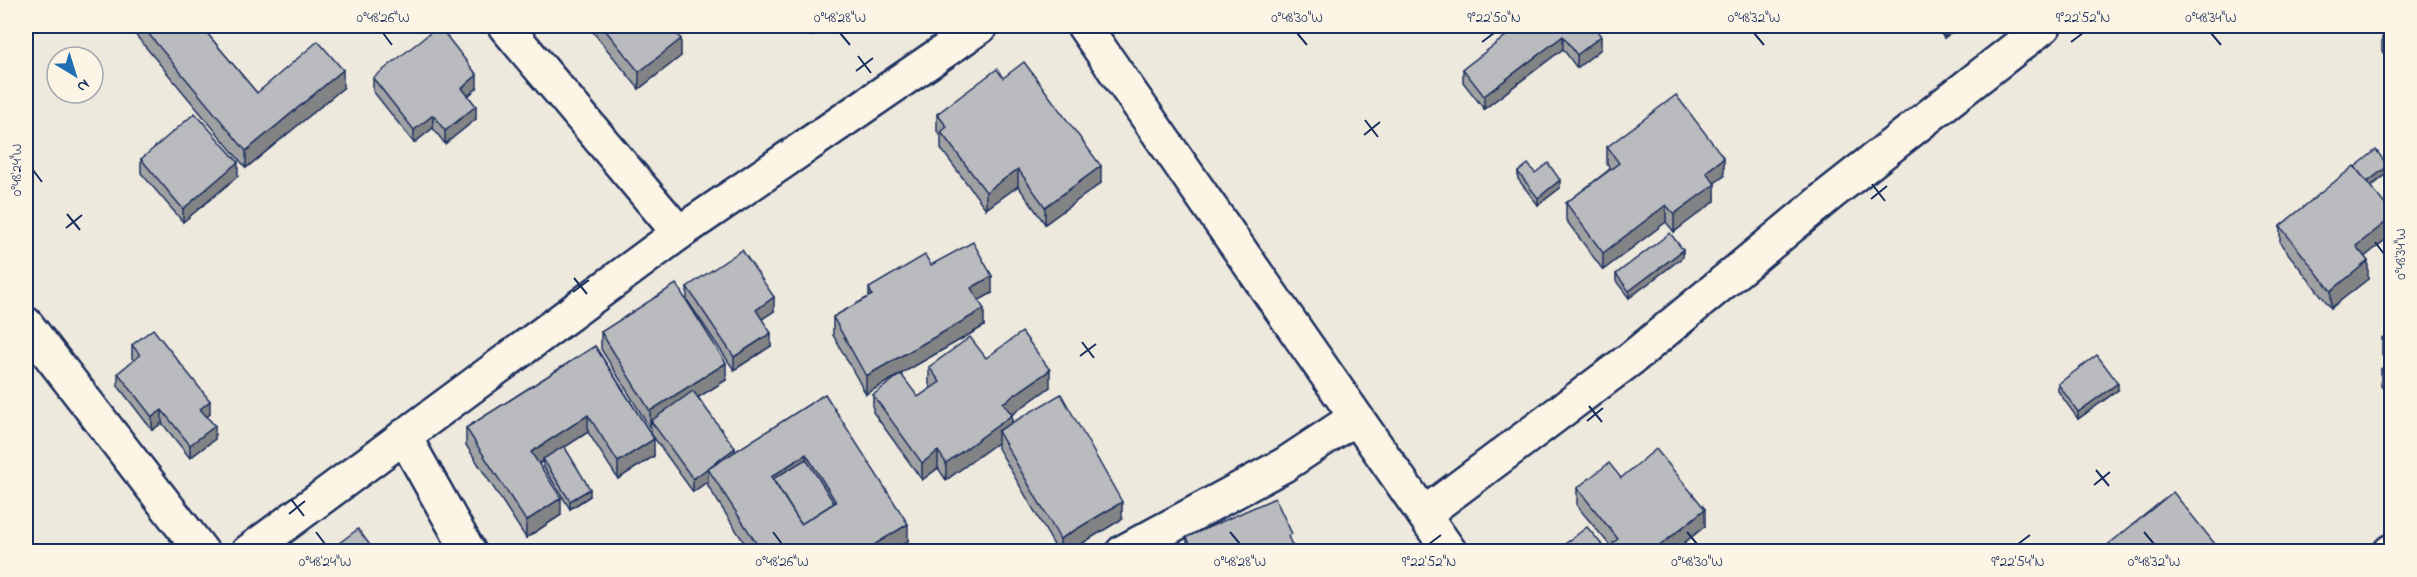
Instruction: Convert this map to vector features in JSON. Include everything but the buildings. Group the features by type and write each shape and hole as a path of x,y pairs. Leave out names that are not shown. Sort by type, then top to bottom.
{"street":[{"path":"506,26 679,233"},
{"path":"248,552 679,233 981,26"},
{"path":"1084,26 1450,552"},
{"path":"1424,514 1632,358 1830,194 2044,26"},
{"path":"26,324 202,552"},
{"path":"1123,552 1284,465 1355,418"},
{"path":"404,436 469,552"}]}
